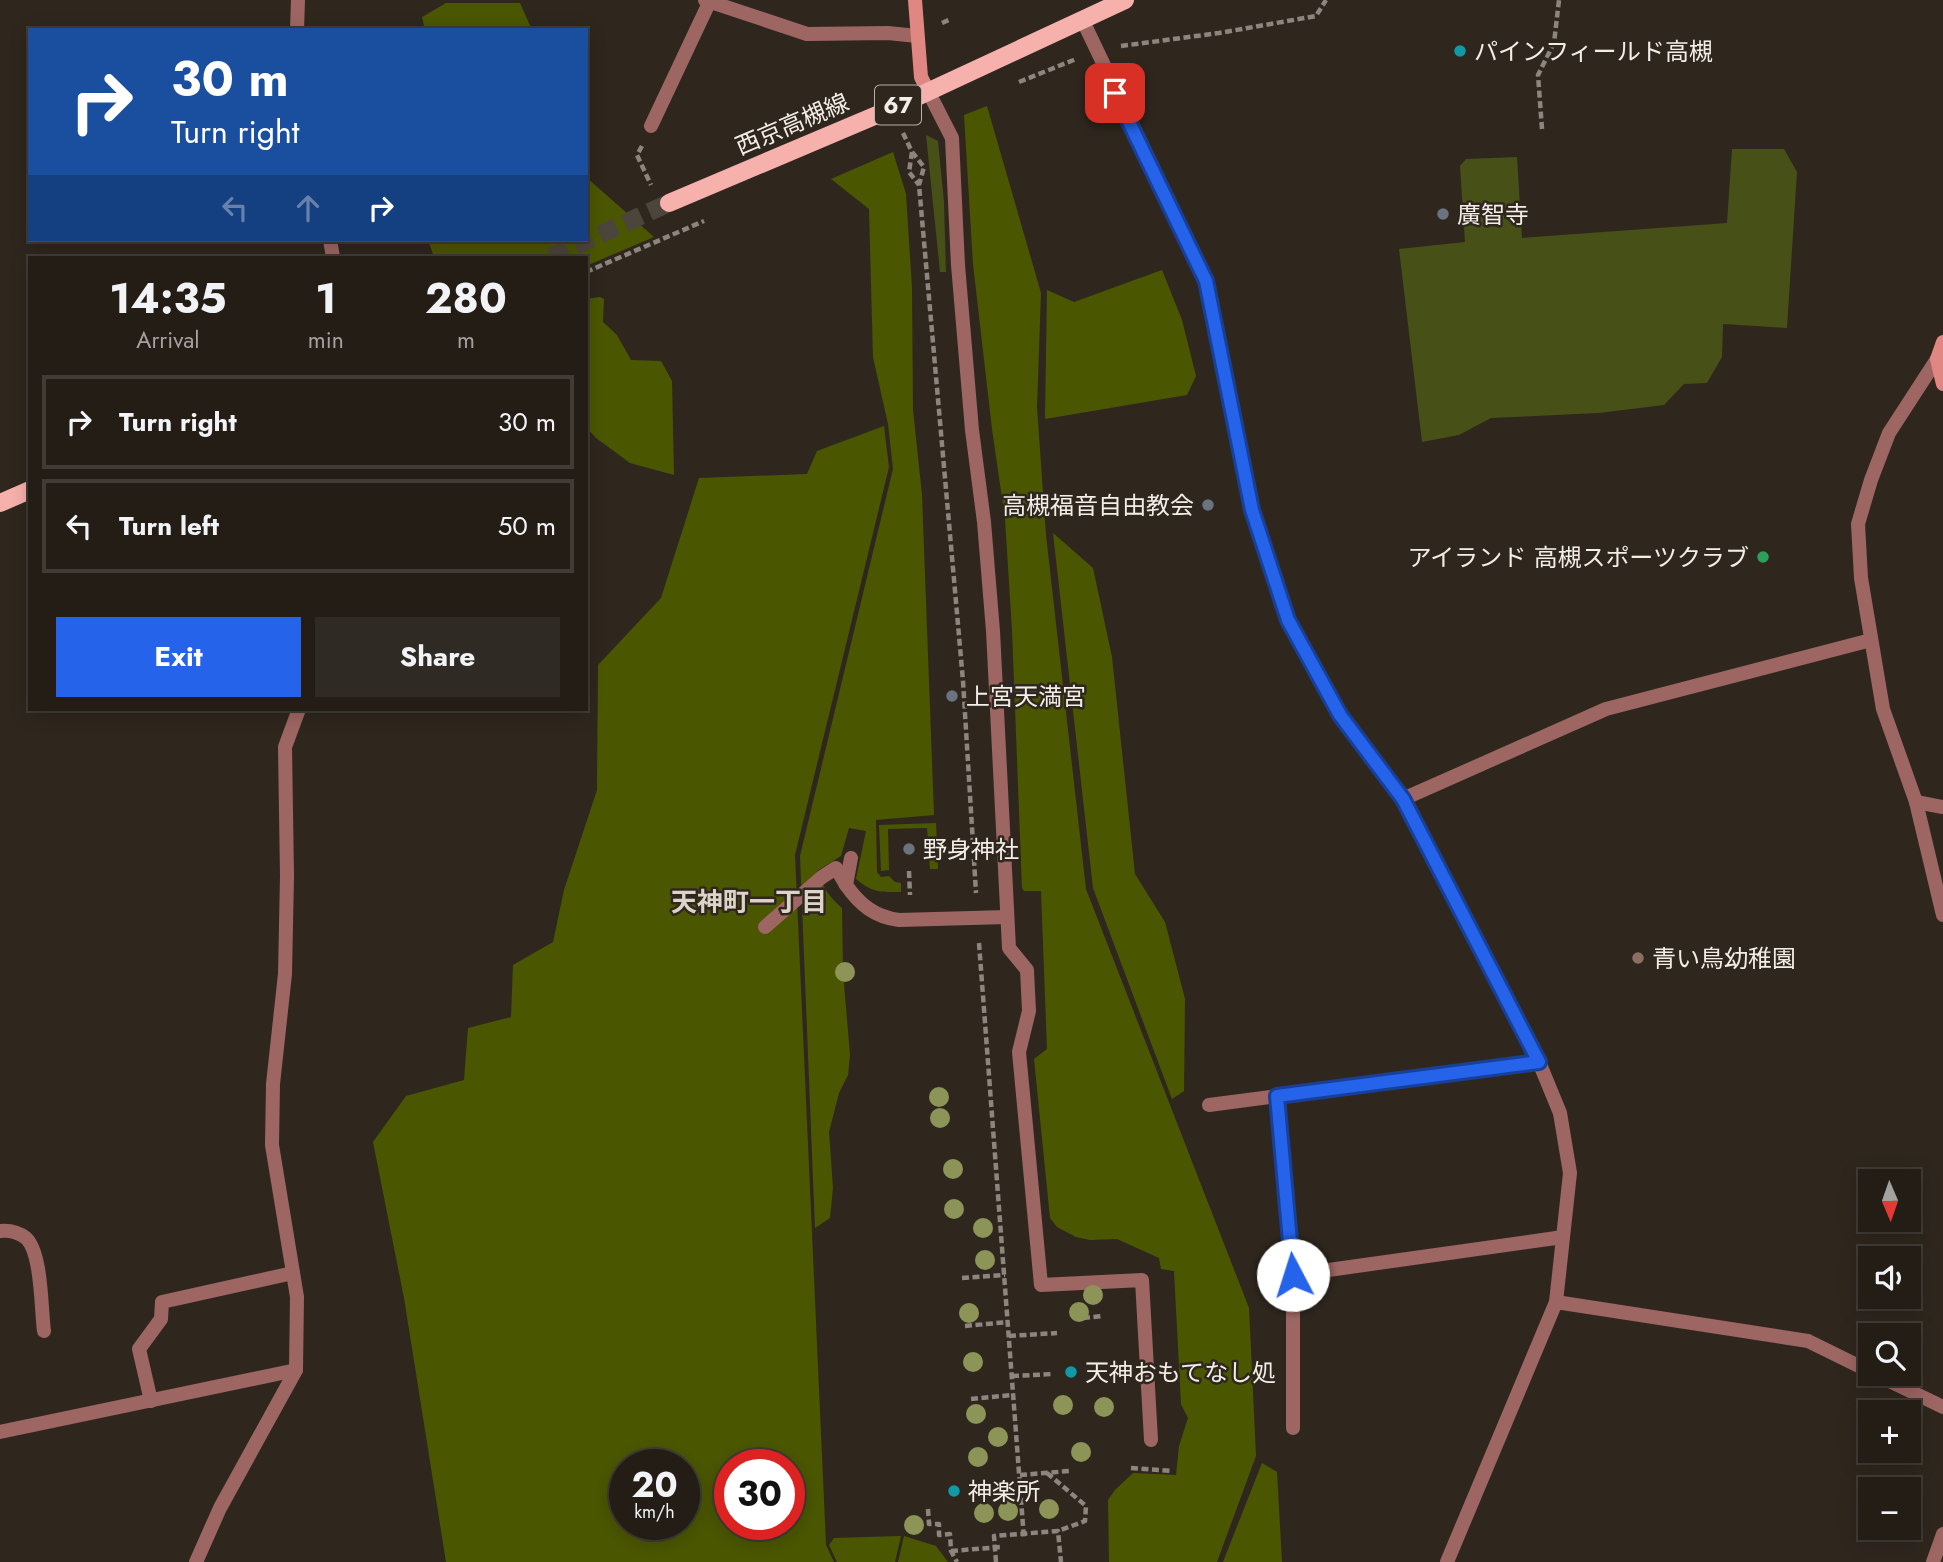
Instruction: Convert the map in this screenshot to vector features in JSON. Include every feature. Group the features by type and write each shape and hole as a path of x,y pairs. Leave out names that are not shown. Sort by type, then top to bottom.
{"main road":[{"name":"西京高槻線","path":"669,203 928,91 1125,0"},
{"path":"0,503 28,491"}],"street":[{"path":"297,28 298,0"},
{"path":"915,0 921,77 952,138 958,265 993,631 1009,948 1027,970 1029,1011 1018,1052 1041,1285 1142,1280 1151,1440"},
{"path":"651,126 707,1 807,34 888,33 917,36"},
{"path":"1082,19 1206,281 1252,510 1288,620 1340,715 1403,799 1539,1062 1560,1113 1570,1173 1556,1302 1447,1562"},
{"path":"1943,342 1937,359 1889,433 1858,524 1861,578 1883,709 1916,802 1943,915"},
{"path":"1937,359 1943,384"},
{"path":"1403,799 1606,709 1871,640"},
{"path":"196,1562 220,1508 296,1370 297,1297 272,1144 273,1084 285,974 285,747 298,711"},
{"path":"1916,802 1943,807"},
{"path":"846,885 851,858"},
{"path":"765,926 836,868 859,901 875,914 885,918 899,920 1007,917"},
{"path":"1209,1105 1539,1062"},
{"path":"1277,1096 1293,1275 1293,1428"},
{"path":"0,1231 11,1230 26,1239 35,1253 44,1331"},
{"path":"1293,1275 1563,1237"},
{"path":"150,1401 139,1349 161,1319 162,1302 293,1273"},
{"path":"1556,1302 1808,1342 1858,1366"},
{"path":"0,1432 296,1370"},
{"path":"1900,1386 1943,1407"},
{"path":"1933,1562 1943,1534"}],"path":[{"path":"1096,51 1316,16 1326,0"},
{"path":"1542,129 1538,75 1554,43 1559,0"},
{"path":"901,129 923,167 919,185 963,681 981,985 1024,1536"},
{"path":"912,152 909,172 919,185"},
{"path":"909,871 910,894"},
{"path":"962,1278 1005,1275"},
{"path":"1083,1318 1102,1316"},
{"path":"965,1326 1008,1322"},
{"path":"1009,1336 1057,1333"},
{"path":"1012,1376 1053,1374"},
{"path":"971,1399 1013,1395"},
{"path":"1131,1468 1172,1471"},
{"path":"1020,1475 1069,1471"},
{"path":"996,1562 998,1547 994,1536 1024,1536 1058,1531 1085,1521 1086,1506 1047,1473"},
{"path":"974,1489 1020,1486"},
{"path":"928,1509 929,1524 939,1524 939,1535 950,1534 951,1551 957,1562"},
{"path":"1058,1531 1061,1562"},
{"path":"951,1551 998,1547"}],"green space":[{"path":"446,3 520,3 531,28 425,28 422,17"},
{"path":"987,106 1041,293 1037,407 1046,535 1086,889 1249,1308 1256,1456 1217,1562 1109,1562 1108,1500 1115,1490 1133,1473 1176,1475 1179,1446 1188,1418 1181,1404 1174,1271 1161,1269 1159,1258 1117,1239 1090,1240 1076,1237 1057,1227 1050,1218 1034,1059 1047,1049 1041,891 1024,891 1022,888 1005,519 973,264 964,115"},
{"path":"926,135 938,141 944,202 946,272 940,272"},
{"path":"1732,149 1784,149 1797,172 1787,328 1723,324 1722,357 1707,383 1684,384 1664,405 1599,413 1491,418 1459,435 1422,442 1399,249 1465,242 1460,166 1466,159 1517,157 1522,238 1727,223"},
{"path":"893,152 906,194 912,288 913,410 922,495 934,815 876,820 877,872 881,877 889,876 895,882 901,883 901,892 877,891 856,879 866,831 849,828 841,856 817,871 833,900 842,908 843,972 850,1055 848,1075 839,1093 829,1132 833,1188 830,1218 815,1228 800,856 893,469 888,424 873,357 869,209 831,179"},
{"path":"588,179 654,237 588,265 588,256 434,256 429,242 588,242"},
{"path":"1162,270 1182,320 1196,376 1187,395 1045,419 1047,290 1074,302"},
{"path":"588,299 604,299 603,322 617,335 631,360 661,361 672,381 674,475 630,463 588,429"},
{"path":"884,426 889,467 795,855 826,1545 834,1562 446,1562 404,1298 373,1142 406,1096 464,1080 468,1028 511,1017 513,965 553,942 564,890 597,790 598,665 661,598 699,478 807,474 817,451"},
{"path":"1053,533 1093,568 1112,657 1135,874 1165,922 1185,999 1184,1091 1172,1099 1093,888"},
{"path":"936,823 938,869 930,869 927,828 888,829 889,870 881,871 879,825"},
{"path":"1262,1463 1277,1472 1282,1562 1223,1562"},
{"path":"901,1536 895,1562 837,1562 829,1545 834,1538"},
{"path":"904,1536 936,1546 948,1562 898,1562"}],"tunnel":[{"path":"588,240 669,203"},
{"path":"553,256 584,242"}],"place":[{"name":"パインフィールド高槻","path":"1460,51"},
{"name":"廣智寺","path":"1443,214"},
{"name":"高槻福音自由教会","path":"1208,505"},
{"name":"アイランド 高槻スポーツクラブ","path":"1763,557"},
{"name":"上宮天満宮","path":"952,696"},
{"name":"野身神社","path":"909,849"},
{"name":"青い鳥幼稚園","path":"1638,958"},
{"name":"天神おもてなし処","path":"1071,1372"},
{"name":"神楽所","path":"954,1491"}],"district":[{"name":"天神町一丁目","path":"749,902"}],"route":[{"path":"1115,93 1206,281 1252,510 1288,620 1340,715 1403,799 1539,1062 1277,1096 1293,1275"}]}
